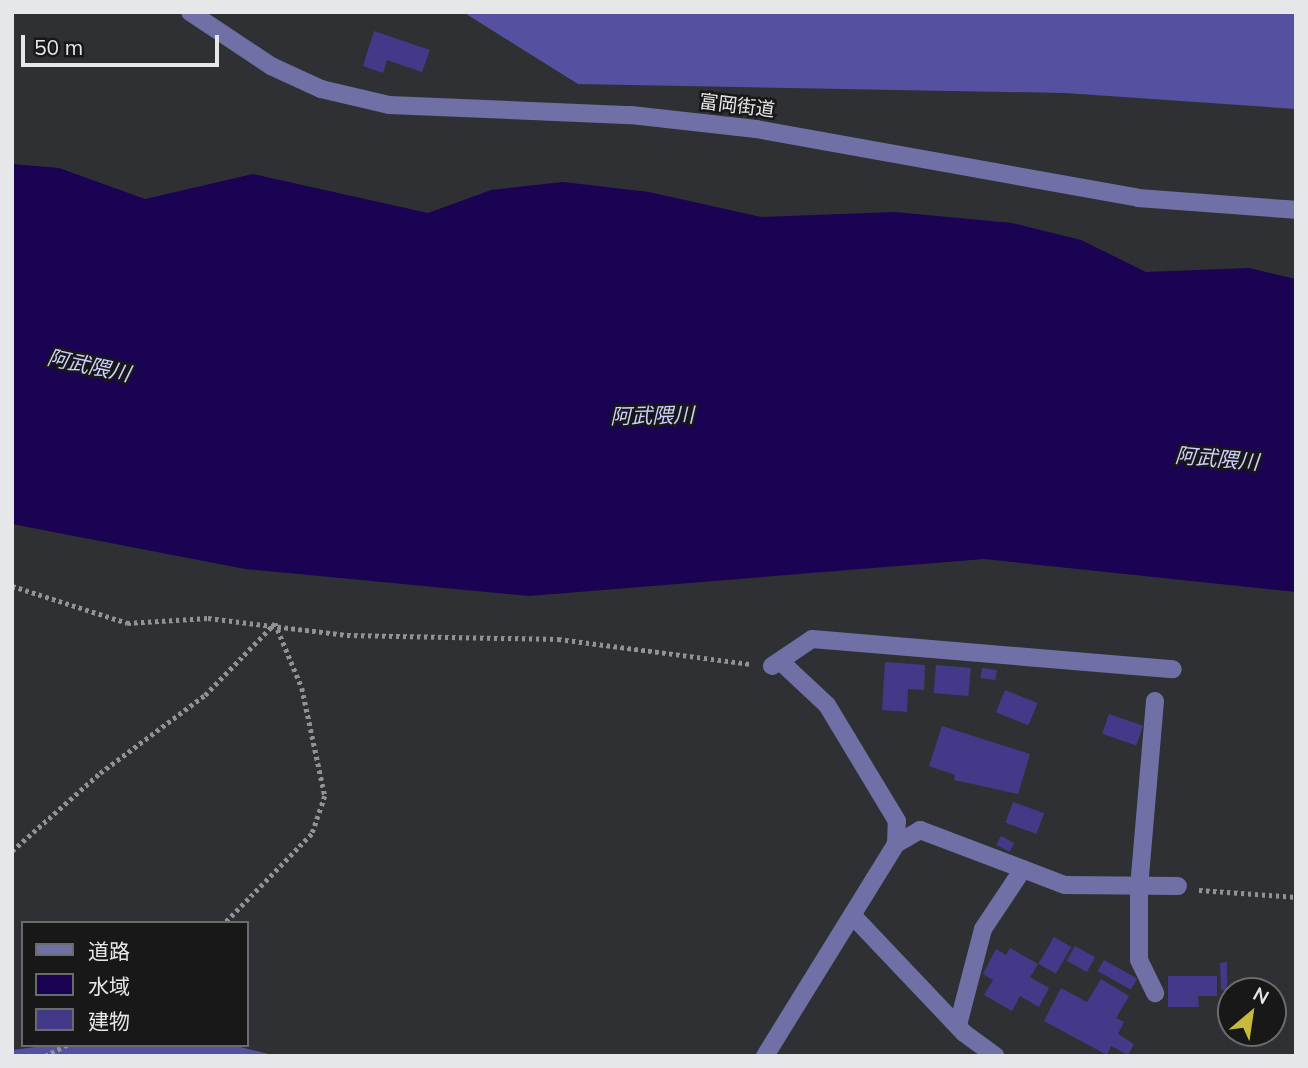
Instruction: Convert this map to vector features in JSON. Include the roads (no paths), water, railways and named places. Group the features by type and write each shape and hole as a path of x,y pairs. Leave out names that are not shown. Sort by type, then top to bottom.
{"street":[{"name":"富岡街道","path":"190,12 271,66 321,89 389,105 482,105 756,129 1138,198 1296,210"},
{"path":"765,1056 896,844 897,821 869,768 827,705 776,664 812,639 1173,669"},
{"path":"1154,701 1139,887 1139,960 1155,993"},
{"path":"896,844 920,830 1065,885 1178,886"},
{"path":"958,1025 983,929 1023,869"},
{"path":"853,916 958,1025 996,1056"}],"water":[{"name":"阿武隈川","path":"12,164 59,168 145,199 253,174 428,213 491,190 563,182 649,192 761,217 895,212 1012,223 1081,240 1146,272 1249,268 1296,279 1296,592 984,559 529,596 245,569 12,524"}]}
